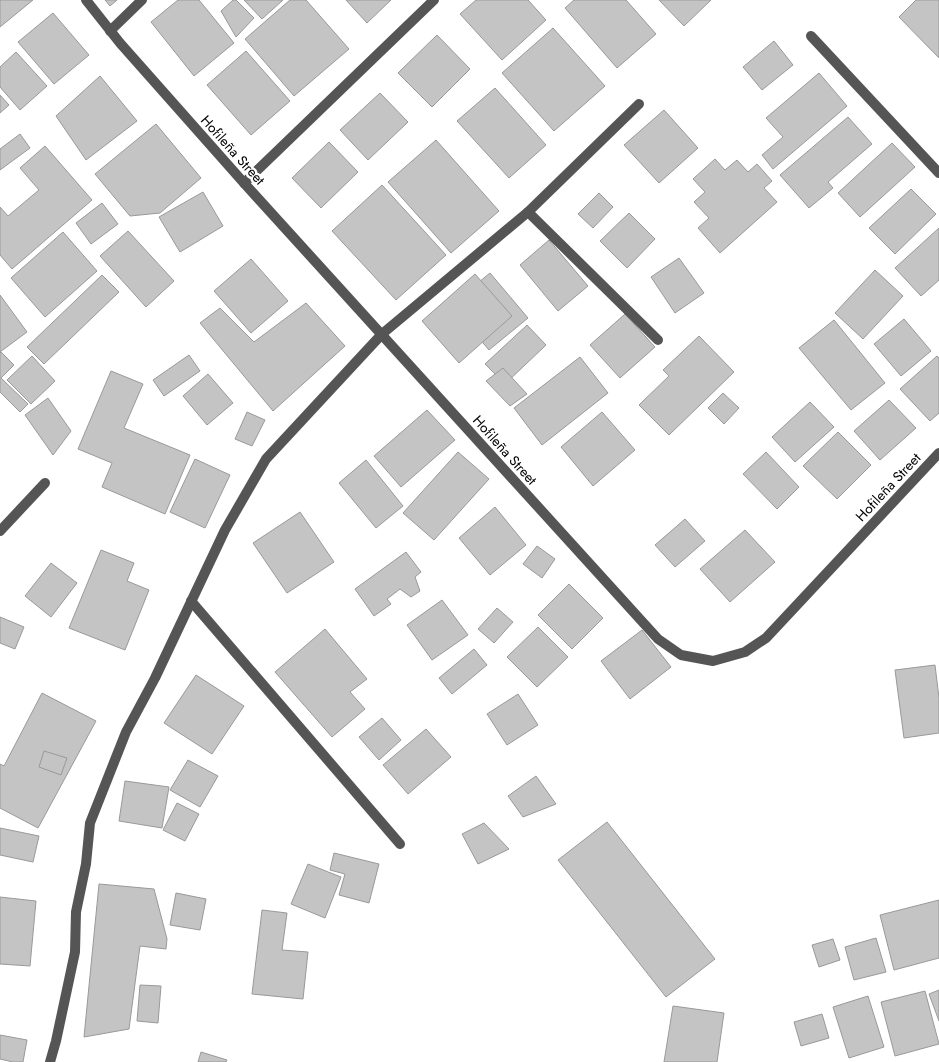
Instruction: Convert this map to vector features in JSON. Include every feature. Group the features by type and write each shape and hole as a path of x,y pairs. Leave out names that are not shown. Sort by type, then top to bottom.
{"street":[{"name":"Hofileña Street","path":"86,0 244,183 658,638 681,655 713,661 745,652 766,638 939,453"},
{"path":"110,30 142,0"},
{"path":"244,183 434,0"},
{"path":"811,36 939,173"},
{"path":"50,1062 75,952 76,912 86,864 90,823 126,732 155,678 224,530 266,459 382,334 528,212 639,104"},
{"path":"528,212 658,340"},
{"path":"0,531 46,483"},
{"path":"191,601 400,844"}],"building":[{"path":"0,0 33,0 0,27"},
{"path":"105,0 117,0 110,6"},
{"path":"178,0 199,0 234,43 194,76 151,22"},
{"path":"233,0 236,0 254,18 236,37 221,11"},
{"path":"244,0 283,0 262,19"},
{"path":"290,0 306,0 349,49 294,96 245,39"},
{"path":"346,0 391,0 367,23"},
{"path":"476,0 528,0 546,20 502,60 460,14"},
{"path":"574,0 626,0 656,34 617,68 565,8"},
{"path":"659,0 711,0 684,26"},
{"path":"916,0 939,0 939,58 899,17"},
{"path":"53,13 89,55 54,84 18,42"},
{"path":"553,28 605,86 554,131 502,73"},
{"path":"437,35 470,69 432,107 398,73"},
{"path":"774,41 793,65 762,90 743,67"},
{"path":"246,51 290,101 251,135 207,85"},
{"path":"16,52 47,86 20,110 0,87 0,67"},
{"path":"819,73 847,106 773,169 762,155 783,137 766,118"},
{"path":"100,76 137,121 86,160 56,116"},
{"path":"495,88 546,145 509,178 457,121"},
{"path":"380,93 408,122 368,160 340,130"},
{"path":"0,95 9,105 0,113"},
{"path":"664,110 698,148 659,183 624,145"},
{"path":"848,117 872,144 828,182 833,188 809,208 780,175"},
{"path":"156,124 201,178 160,213 130,216 95,174"},
{"path":"20,134 30,148 0,170 0,149"},
{"path":"436,140 499,211 451,253 388,182"},
{"path":"329,142 358,172 321,208 292,178"},
{"path":"892,143 915,167 860,217 838,193"},
{"path":"45,146 92,200 12,269 0,255 0,207 8,216 39,190 20,168"},
{"path":"715,159 725,170 737,160 748,172 757,164 772,181 764,188 777,202 720,253 698,228 709,218 694,202 705,192 693,179"},
{"path":"382,185 446,255 396,300 332,231"},
{"path":"911,189 936,214 895,254 869,228"},
{"path":"203,192 223,226 180,252 159,217"},
{"path":"599,193 613,207 593,228 578,214"},
{"path":"102,203 118,224 91,244 76,223"},
{"path":"629,213 655,239 627,268 600,241"},
{"path":"939,228 939,280 921,296 895,268"},
{"path":"128,231 174,281 146,307 100,256"},
{"path":"63,232 97,271 45,317 11,278"},
{"path":"549,240 588,286 558,311 520,265"},
{"path":"679,258 704,293 675,313 651,277"},
{"path":"251,259 288,301 251,333 214,291"},
{"path":"875,270 903,296 863,339 835,313"},
{"path":"490,273 528,318 489,350 451,305"},
{"path":"475,274 512,316 459,363 422,321"},
{"path":"102,275 119,292 44,364 27,347"},
{"path":"0,295 27,332 0,352"},
{"path":"306,303 345,346 273,411 200,323 220,308 254,342"},
{"path":"625,314 655,347 620,378 590,345"},
{"path":"904,319 931,351 901,376 874,344"},
{"path":"834,320 885,383 851,410 799,348"},
{"path":"527,325 546,345 505,384 485,364"},
{"path":"699,336 734,372 669,435 639,405 669,376 663,370"},
{"path":"1,352 14,365 1,378 28,404 20,412 0,392"},
{"path":"189,355 200,371 164,396 153,380"},
{"path":"32,356 55,381 31,404 7,380"},
{"path":"937,356 939,358 939,413 930,421 900,389"},
{"path":"580,357 608,393 542,445 514,408"},
{"path":"503,368 527,394 510,406 486,381"},
{"path":"111,371 143,384 124,428 190,455 165,514 102,487 112,463 78,449"},
{"path":"208,374 233,403 207,425 183,396"},
{"path":"723,393 739,408 724,424 708,408"},
{"path":"48,398 71,431 53,455 25,415"},
{"path":"889,400 916,428 880,460 854,431"},
{"path":"810,402 834,427 795,462 772,437"},
{"path":"427,410 455,440 401,487 374,456"},
{"path":"247,412 265,420 252,446 235,439"},
{"path":"602,412 635,450 593,486 561,447"},
{"path":"838,432 871,465 837,499 803,466"},
{"path":"458,452 489,479 434,540 403,513"},
{"path":"766,452 799,487 777,509 743,474"},
{"path":"195,459 230,475 205,528 170,512"},
{"path":"366,460 403,506 376,528 339,483"},
{"path":"495,507 526,545 490,575 459,538"},
{"path":"300,512 334,562 287,593 253,543"},
{"path":"685,519 705,541 675,567 655,545"},
{"path":"745,530 775,562 730,602 700,569"},
{"path":"537,546 555,559 542,578 523,564"},
{"path":"101,550 134,563 127,581 149,590 125,650 69,628"},
{"path":"406,552 421,572 415,577 420,591 411,597 400,589 387,599 391,604 374,616 355,589"},
{"path":"51,563 77,583 51,617 25,596"},
{"path":"569,584 603,618 572,649 538,615"},
{"path":"442,600 468,635 432,660 407,625"},
{"path":"497,608 513,622 494,643 478,629"},
{"path":"0,617 24,627 15,649 0,643"},
{"path":"538,627 568,657 537,687 507,657"},
{"path":"325,629 367,679 350,692 365,709 332,737 275,672"},
{"path":"642,630 671,667 630,699 601,661"},
{"path":"474,649 487,665 452,694 439,678"},
{"path":"935,665 939,698 939,733 904,738 895,670"},
{"path":"196,675 244,706 212,754 164,723"},
{"path":"42,693 96,721 38,828 0,808 0,764 4,766"},
{"path":"518,694 538,725 507,745 487,714"},
{"path":"382,718 401,740 379,760 359,737"},
{"path":"426,729 451,757 408,794 383,765"},
{"path":"44,751 67,758 61,775 39,767"},
{"path":"188,760 218,776 200,807 170,790"},
{"path":"536,776 556,804 523,817 508,796"},
{"path":"125,781 169,787 162,828 119,821"},
{"path":"177,803 199,814 185,841 163,830"},
{"path":"607,822 715,959 666,997 558,860"},
{"path":"484,823 509,849 478,864 462,834"},
{"path":"0,828 39,836 33,862 0,855"},
{"path":"334,853 379,864 369,903 339,895 345,874 330,870"},
{"path":"308,864 341,877 325,918 291,904"},
{"path":"99,884 154,889 167,939 166,949 140,946 129,1029 84,1037"},
{"path":"176,893 206,899 200,930 170,925"},
{"path":"0,897 36,901 30,966 0,964"},
{"path":"939,900 939,958 894,970 880,915"},
{"path":"262,910 287,913 282,950 308,952 303,999 252,994"},
{"path":"876,938 886,972 854,980 845,947"},
{"path":"833,939 840,960 819,967 812,945"},
{"path":"140,985 161,986 158,1023 137,1021"},
{"path":"939,990 939,1021 929,994"},
{"path":"925,991 939,1044 895,1056 881,1002"},
{"path":"868,996 884,1047 849,1058 833,1007"},
{"path":"673,1006 724,1013 717,1062 664,1062"},
{"path":"822,1014 829,1038 801,1046 794,1022"},
{"path":"0,1035 27,1040 23,1062 0,1059"},
{"path":"201,1052 227,1060 226,1062 198,1062"}]}
